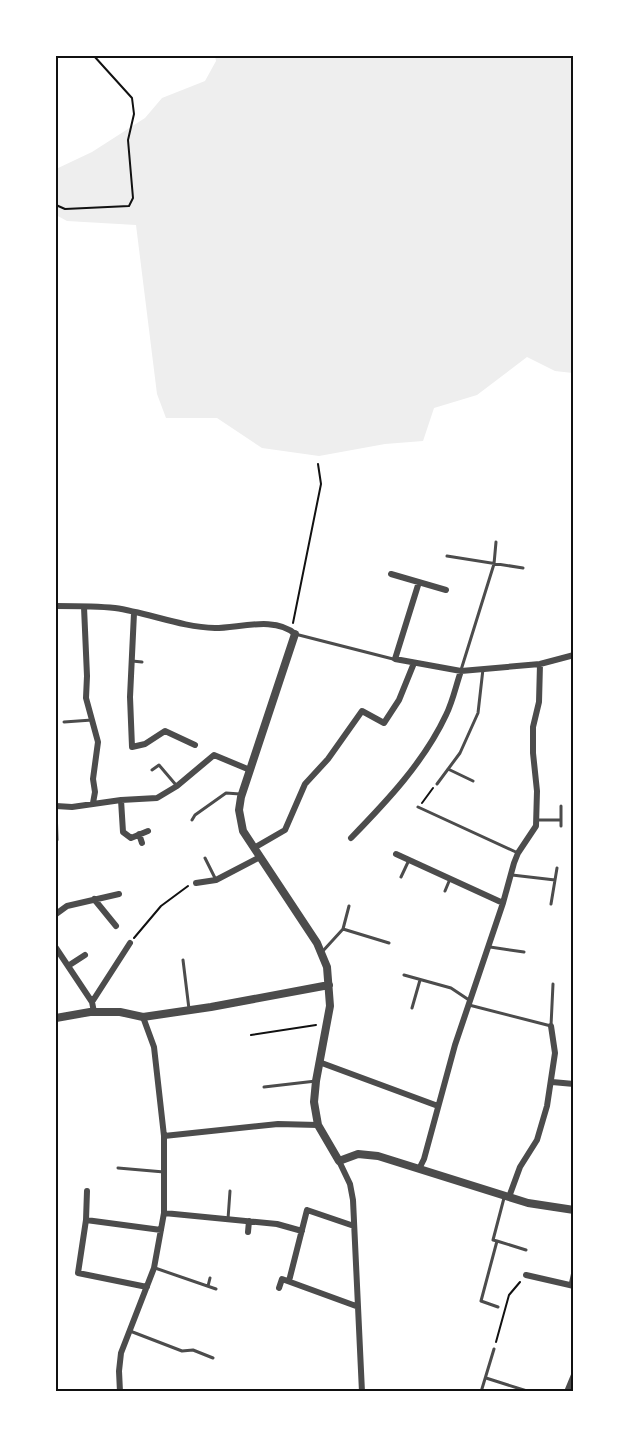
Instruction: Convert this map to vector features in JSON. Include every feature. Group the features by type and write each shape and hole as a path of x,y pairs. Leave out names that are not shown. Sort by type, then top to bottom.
{"street":[{"path":"391,574 446,590"},
{"path":"419,582 395,659 461,671 540,664 573,655"},
{"path":"56,606 115,608 189,626 216,628 260,624 293,632 239,810 243,831 321,952 327,967 330,1006 314,1101 318,1125 350,1184 362,1392"},
{"path":"84,607 86,698 98,742 93,779 95,792 93,803"},
{"path":"134,613 130,697 132,747 145,744 165,731 195,745"},
{"path":"254,848 285,830 305,784 328,759 362,711 384,723 399,700 414,663"},
{"path":"419,1169 424,1159 469,1002 504,903 518,853 537,826 533,727 539,702 540,664"},
{"path":"351,838 390,797 431,741 447,714 461,671"},
{"path":"56,806 72,807 121,800 157,798 177,786 214,755 250,770"},
{"path":"121,800 123,832 130,838 148,831"},
{"path":"139,834 142,843"},
{"path":"396,854 504,903"},
{"path":"196,883 216,880 260,857"},
{"path":"56,914 67,906 119,894"},
{"path":"94,899 116,926"},
{"path":"92,1002 130,943"},
{"path":"56,948 92,1002 94,1012"},
{"path":"68,966 85,955"},
{"path":"56,1018 94,1012 120,1012 143,1017 329,986"},
{"path":"120,1392 121,1353 154,1268 164,1213 164,1136 154,1047 143,1017"},
{"path":"507,1197 520,1167 537,1140 552,1082 555,1053 551,1026"},
{"path":"319,1062 438,1106"},
{"path":"552,1082 573,1084"},
{"path":"164,1136 278,1124 318,1125"},
{"path":"339,1161 358,1154 368,1154 528,1203 573,1210"},
{"path":"87,1191 86,1220 78,1273 147,1287"},
{"path":"289,1281 307,1210 354,1226"},
{"path":"164,1213 277,1224 302,1231"},
{"path":"86,1220 161,1230"},
{"path":"248,1232 249,1221"},
{"path":"526,1275 572,1285"},
{"path":"279,1288 282,1279 356,1306"},
{"path":"567,1392 573,1376"}],"lane":[{"path":"461,671 494,564 496,542"},
{"path":"447,556 524,568"},
{"path":"293,632 395,659"},
{"path":"132,661 141,662"},
{"path":"437,784 460,753 478,713 483,669"},
{"path":"64,722 93,720"},
{"path":"152,770 159,765 177,786"},
{"path":"448,769 473,781"},
{"path":"192,820 195,815 226,793 242,794"},
{"path":"200,802 204,809"},
{"path":"56,806 57,840"},
{"path":"561,806 561,826"},
{"path":"418,807 518,853"},
{"path":"537,820 561,820"},
{"path":"205,858 216,880"},
{"path":"402,877 409,860"},
{"path":"551,904 557,868"},
{"path":"512,874 555,880"},
{"path":"445,891 450,879"},
{"path":"321,952 343,929 349,906"},
{"path":"343,929 389,943"},
{"path":"489,947 524,952"},
{"path":"183,960 189,1010"},
{"path":"404,975 451,988 469,1002 551,1026 553,984"},
{"path":"412,1008 420,980"},
{"path":"264,1087 316,1081"},
{"path":"118,1168 164,1172"},
{"path":"228,1219 230,1191"},
{"path":"507,1197 492,1240 526,1250"},
{"path":"497,1241 481,1301 498,1306"},
{"path":"572,1285 573,1267"},
{"path":"154,1268 216,1289"},
{"path":"208,1286 210,1278"},
{"path":"128,1330 182,1351 193,1350 213,1358"},
{"path":"193,1350 194,1345"},
{"path":"481,1392 494,1349"},
{"path":"486,1378 527,1391"}],"path":[{"path":"56,205 65,208 129,206 134,198 129,140 134,114 132,98 94,56"},
{"path":"293,632 321,484 318,464"},
{"path":"418,807 437,784"},
{"path":"130,943 161,906 185,887 196,883"},
{"path":"251,1035 327,1023"},
{"path":"494,1349 509,1295 526,1275"}],"shaded area":[{"path":"215,56 573,56 573,373 555,371 527,357 477,395 434,408 423,441 385,444 319,456 262,448 217,418 166,418 157,394 136,225 67,221 56,215 56,169 92,152 145,118 162,98 205,81 216,61"}]}
